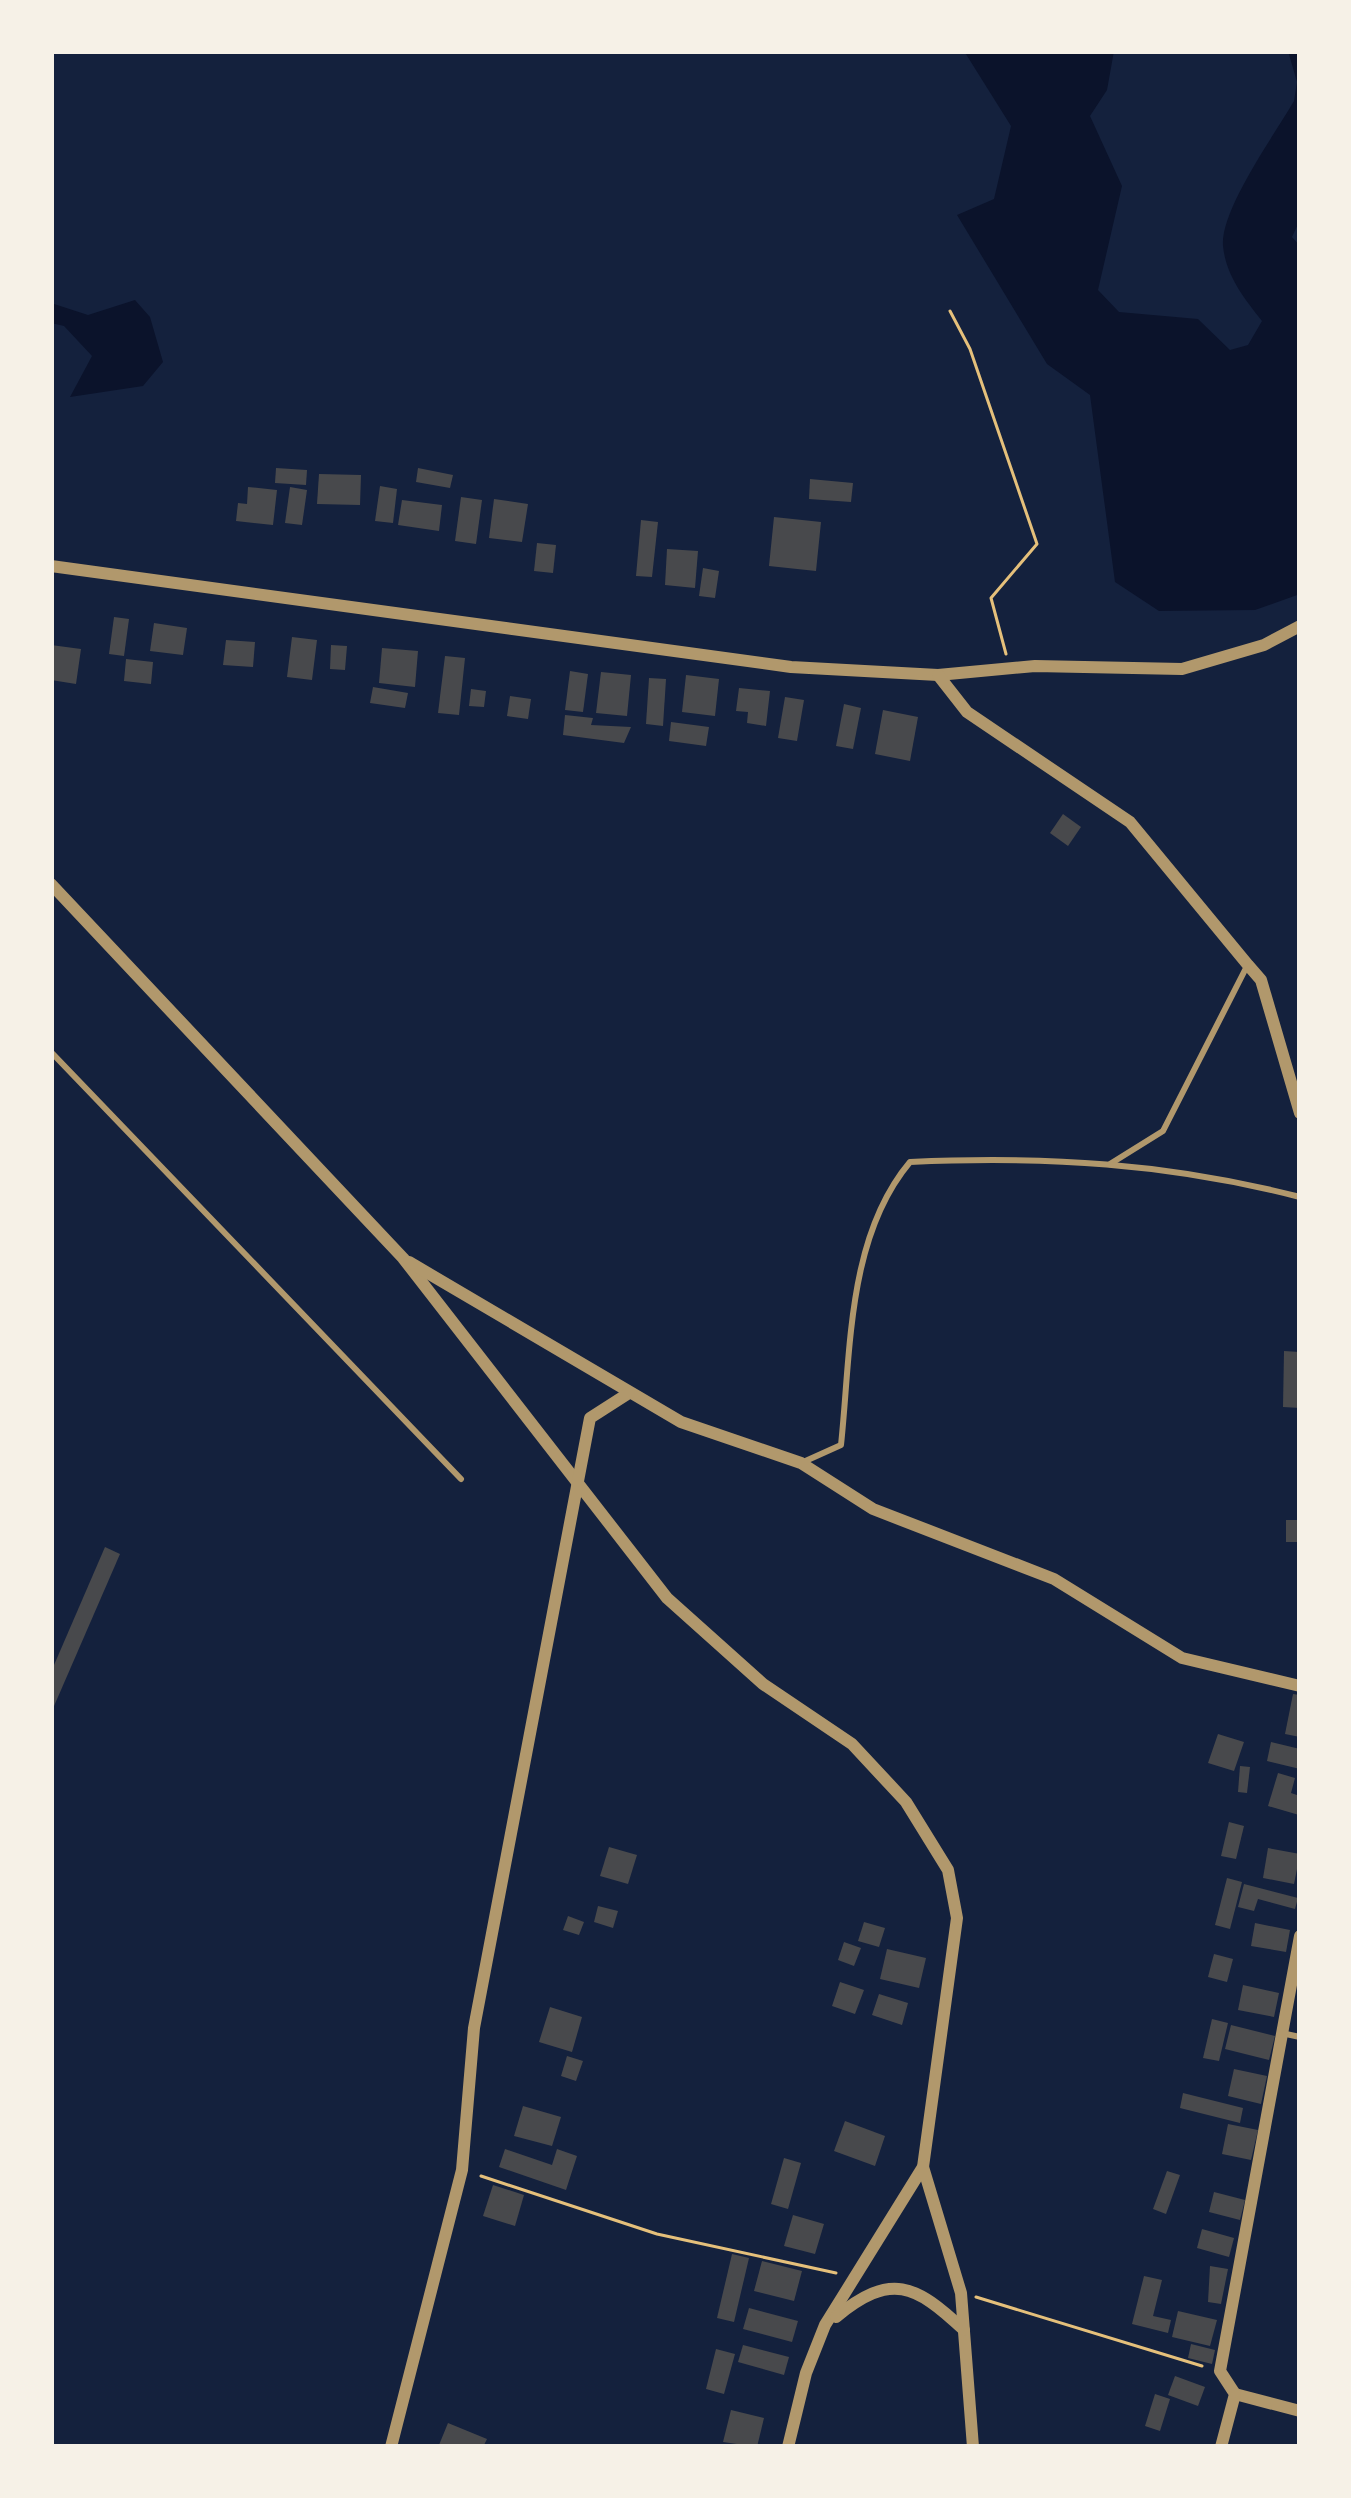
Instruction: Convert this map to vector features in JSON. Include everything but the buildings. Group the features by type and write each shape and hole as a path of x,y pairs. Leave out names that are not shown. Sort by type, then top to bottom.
{"street":[{"path":"51,566 791,667 938,675 1010,668 1182,669 1264,645 1300,626"},
{"path":"938,675 968,712 1130,822 1261,980 1300,1113"},
{"path":"51,884 403,1258 579,1491 667,1598 764,1684 852,1744 906,1802 947,1870 957,1918 923,2167 825,2325 806,2373 788,2447"},
{"path":"403,1258 681,1422 801,1463 874,1509 1054,1579 1182,1658 1300,1686"},
{"path":"391,2447 462,2170 474,2027 590,1418 628,1393"},
{"path":"1300,1936 1293,2035 1220,2371 1235,2394 1300,2411"},
{"path":"923,2167 961,2293 973,2447"},
{"path":"825,2325 863,2294 890,2286 936,2303 964,2330"},
{"path":"1221,2447 1235,2394"}],"lane":[{"path":"1110,1164 1163,1131 1248,965"},
{"path":"51,1052 461,1479"},
{"path":"801,1463 841,1444 855,1297 885,1192 910,1162 1036,1156 1213,1174 1300,1197"}],"path":[{"path":"950,311 978,370 1037,544 991,598 1010,668"},
{"path":"462,2170 657,2234 856,2278"},
{"path":"961,2293 1220,2371"}],"water":[{"path":"964,51 1114,51 1107,90 1090,116 1122,186 1098,290 1119,312 1198,319 1230,350 1248,345 1262,321 1232,277 1224,231 1239,193 1294,101 1297,82 1288,51 1300,51 1300,220 1292,237 1300,246 1300,594 1255,610 1159,611 1115,582 1090,395 1047,364 957,215 994,199 1011,126"},
{"path":"135,300 150,317 163,362 143,386 70,397 92,356 64,326 51,323 51,303 88,315"}]}
